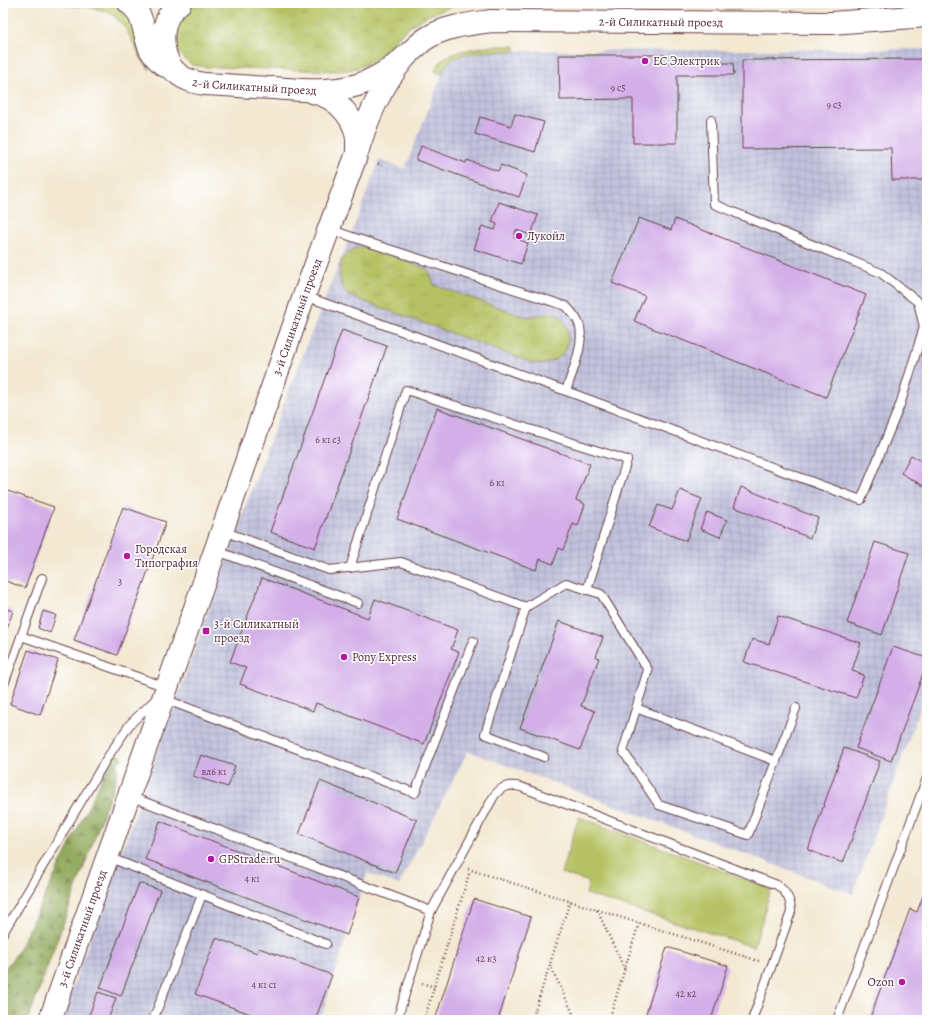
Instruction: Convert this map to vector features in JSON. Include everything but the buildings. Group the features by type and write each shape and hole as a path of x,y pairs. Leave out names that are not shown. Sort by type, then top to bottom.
{"street":[{"path":"129,3 134,6 140,16 153,55 161,63 177,74"},
{"name":"2-й Силикатный проезд","path":"180,3 168,16 163,39 167,59 177,74 185,79 204,84 315,91 352,87 366,82 394,66 428,38 445,30 468,24 491,21 825,23 927,16"},
{"name":"2-й Силикатный проезд","path":"370,114 388,80 405,57"},
{"path":"303,90 327,98 338,104 346,112 352,123 356,136 356,156"},
{"name":"3-й Силикатный проезд","path":"50,1020 304,296 370,114"}],"lane":[{"path":"304,296 861,500 900,405 924,327 918,302 880,273 714,204 711,120"},
{"path":"329,229 566,306 574,314 580,326 582,337 580,348 566,391"},
{"path":"350,568 406,390 628,460 586,590"},
{"path":"219,541 329,570 401,562 526,607"},
{"path":"219,541 358,603"},
{"path":"3,687 42,578"},
{"path":"544,757 485,734 526,607 566,583 601,594 648,670 623,751 659,805 748,835 796,708"},
{"path":"21,636 415,793 473,641"},
{"path":"3,933 107,758 130,724 165,693"},
{"path":"636,708 776,761"},
{"path":"837,1020 927,778"},
{"path":"397,1020 431,911 494,796 504,787 514,785 778,885 784,890 788,895 791,912 752,1020"},
{"path":"129,796 431,911"},
{"path":"107,857 326,944"},
{"path":"153,1020 202,895"}],"path":[{"path":"378,164 382,166"},
{"path":"456,866 772,965"},
{"path":"424,1020 470,870"},
{"path":"532,1020 570,901"},
{"path":"597,910 625,970"},
{"path":"609,1020 640,923"},
{"path":"550,964 576,1020"}],"shaded area":[{"path":"927,49 927,689 853,894 468,751 399,885 367,873 320,1020 61,1020 244,510 289,389 379,160 405,169 446,65 456,58 492,51"}],"green space":[{"path":"64,3 119,3 129,11 143,59 150,70 141,58 126,29 115,17 109,13 96,9 82,6 64,5"},
{"path":"199,3 467,3 436,12 421,19 408,28 379,57 374,60 356,68 337,71 205,67 192,65 178,52 174,40 176,21 189,7"},
{"path":"492,46 515,46 515,51 488,51 459,56 446,65 442,74 434,71 441,61 452,54 465,50"},
{"path":"358,247 374,248 429,270 434,285 526,317 548,313 556,314 561,317 568,333 566,349 556,359 544,364 533,363 349,296 341,283 339,276 340,268 345,256 351,250"},
{"path":"114,754 123,757 118,763 116,779 28,1020 3,1020 3,971 17,953"},
{"path":"579,817 769,888 770,893 754,947 586,894 589,882 561,873"}],"place":[{"name":"ЕС Электрик","path":"645,61"},
{"name":"Лукойл","path":"519,236"},
{"name":"Городская Типография","path":"127,556"},
{"name":"3-й Силикатный проезд","path":"206,631"},
{"name":"Pony Express","path":"344,657"},
{"name":"GPStrade.ru","path":"211,859"},
{"name":"Ozon","path":"902,982"}]}
